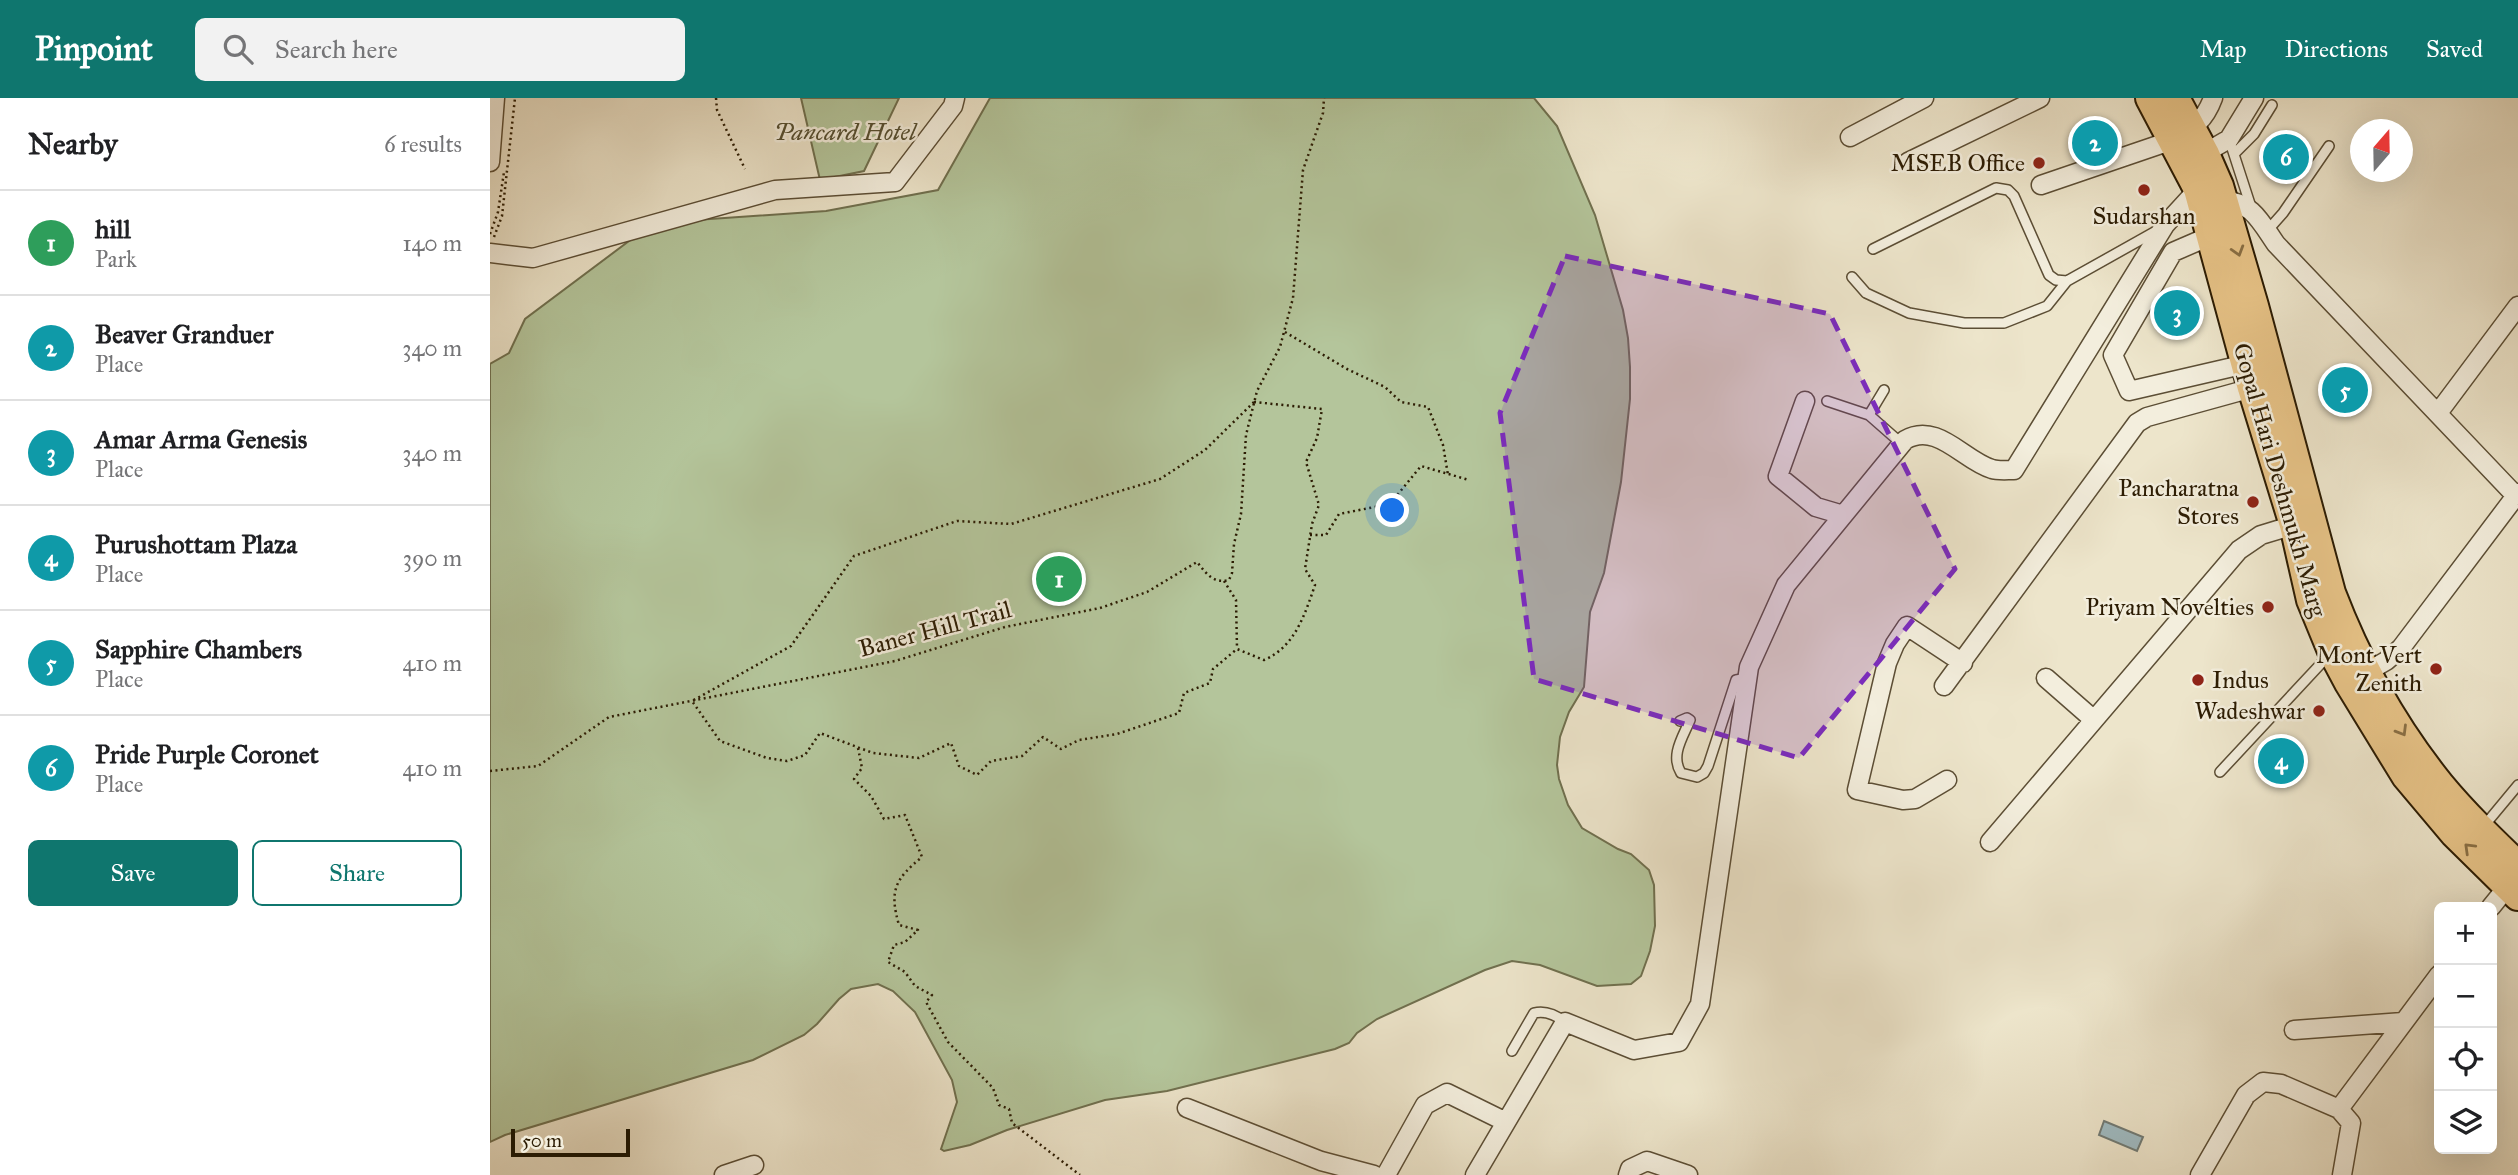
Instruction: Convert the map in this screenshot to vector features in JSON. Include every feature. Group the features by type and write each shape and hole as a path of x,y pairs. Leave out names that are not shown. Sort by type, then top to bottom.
{"main road":[{"name":"Gopal Hari Deshmukh Marg","path":"2150,98 2189,146"},
{"name":"Gopal Hari Deshmukh Marg","path":"2175,98 2189,146 2213,192 2254,306 2331,593 2346,631 2367,672 2423,764 2481,831 2511,886"},
{"name":"Gopal Hari Deshmukh Marg","path":"2213,192 2210,236 2294,525 2311,600 2332,651 2406,776 2454,833 2511,886"}],"street":[{"path":"490,162 495,98"},
{"path":"491,249 533,258 775,190 895,182 953,106 955,98"},
{"path":"1850,137 1924,98"},
{"path":"1908,162 2040,98"},
{"path":"2189,146 2213,98"},
{"path":"2041,185 2189,146 2231,147 2254,98"},
{"path":"1475,1175 1565,1022 1634,1050 1679,1042 1700,1004 1749,667 1786,585 1902,444 1912,436 1939,438 1991,469 2014,470 2165,225 2213,192 2252,210 2276,244 2517,494 2401,648 2367,672"},
{"path":"2210,236 2173,252 2113,355 2129,391 2249,376"},
{"path":"2438,413 2518,306"},
{"path":"1944,686 2137,424 2147,417 2249,376"},
{"path":"1805,401 1778,476 1816,507 1843,515"},
{"path":"1990,842 2239,550 2262,535 2294,525"},
{"path":"1947,780 1915,799 1903,800 1857,790 1887,663 1907,626 1963,663"},
{"path":"2046,678 2094,720"},
{"path":"2339,1109 2434,982"},
{"path":"2294,1030 2403,1022"},
{"path":"2200,1175 2246,1095 2263,1082 2281,1084 2339,1109 2350,1123 2342,1175"},
{"path":"1386,1175 1425,1105 1447,1093 1506,1122"},
{"path":"1187,1108 1321,1161 1374,1175"},
{"path":"1628,1175 1630,1169 1647,1161 1688,1175"},
{"path":"724,1175 754,1165"}],"lane":[{"path":"2252,210 2231,147 2254,134 2272,106"},
{"path":"2267,231 2283,213 2329,146"},
{"path":"1873,249 1996,188 2008,190 2014,196 2049,275 2056,280 2067,281"},
{"path":"1852,277 1866,293 1909,313 1964,323 2004,323 2047,306 2067,281 2165,225"},
{"path":"1869,415 1884,390"},
{"path":"1827,401 1869,415 1902,444"},
{"path":"2220,772 2332,651"},
{"path":"1680,721 1687,718 1690,720 1677,753 1677,767 1681,773 1697,777 1704,774 1737,680 1748,678"},
{"path":"2481,831 2518,785"},
{"path":"1511,1051 1534,1013 1542,1011 1565,1022"}],"path":[{"path":"491,249 502,216 515,98"},
{"path":"716,98 717,110 745,169"},
{"path":"1237,649 1236,600 1224,581 1229,580 1232,573 1234,544 1241,514 1245,435 1257,391 1280,347 1293,298 1303,170 1323,113 1324,98"},
{"path":"1284,332 1346,369 1385,387 1401,402 1428,407 1443,444 1448,475"},
{"path":"1237,649 1264,660 1274,656 1302,621 1315,585 1305,569 1319,505 1306,462 1317,438 1322,409 1254,402"},
{"path":"1237,649 1213,669 1210,683 1185,693 1179,713 1117,734 1079,740 1061,749 1043,737 1022,756 991,761 977,775 959,766 951,743 919,758 873,753 820,733 805,755 787,761 767,758 720,741 692,701 791,646 854,556 957,521 1011,524 1160,479 1205,450 1254,402"},
{"path":"1311,536 1326,535 1339,514 1390,504 1421,466 1469,480"},
{"name":"Baner Hill Trail","path":"490,771 538,766 609,717 895,661 1004,627 1100,608 1147,592 1197,562 1209,577 1224,581"},
{"path":"857,747 862,768 854,779 871,796 884,819 905,815 922,857 896,883 894,907 899,925 918,930 905,942 894,945 888,962 905,972 915,986 932,995 926,1002 948,1042 993,1088 999,1105 1009,1109 1012,1123 1080,1175"}],"highlighted area":[{"path":"1565,256 1830,314 1955,569 1799,758 1534,679 1500,413"}],"green space":[{"name":"Pancard Hotel","path":"801,98 899,98 864,171 820,180"},
{"path":"990,98 1534,98 1557,126 1595,215 1623,310 1628,338 1630,399 1621,482 1604,573 1590,612 1584,687 1569,712 1560,737 1557,765 1568,805 1582,828 1631,854 1649,870 1654,885 1655,926 1641,976 1631,984 1597,986 1540,965 1512,961 1485,970 1377,1019 1357,1033 1349,1043 1335,1049 1167,1091 1105,1100 1007,1130 970,1145 944,1151 941,1149 957,1102 952,1080 915,1012 893,991 878,984 851,989 804,1035 753,1060 505,1135 490,1142 490,364 509,353 525,319 653,223 826,211 938,190"}],"water":[{"path":"2104,1121 2143,1137 2137,1151 2099,1135"}],"place":[{"name":"Beaver Granduer","path":"2095,143"},
{"name":"Pride Purple Coronet","path":"2286,157"},
{"name":"MSEB Office","path":"2039,163"},
{"name":"Sudarshan","path":"2144,190"},
{"name":"Amar Arma Genesis","path":"2177,313"},
{"name":"Sapphire Chambers","path":"2345,390"},
{"name":"Pancharatna Stores","path":"2253,502"},
{"name":"hill","path":"1059,579"},
{"name":"Priyam Novelties","path":"2268,607"},
{"name":"Mont Vert Zenith","path":"2436,669"},
{"name":"Indus","path":"2198,680"},
{"name":"Wadeshwar","path":"2319,711"},
{"name":"Purushottam Plaza","path":"2281,761"}]}
